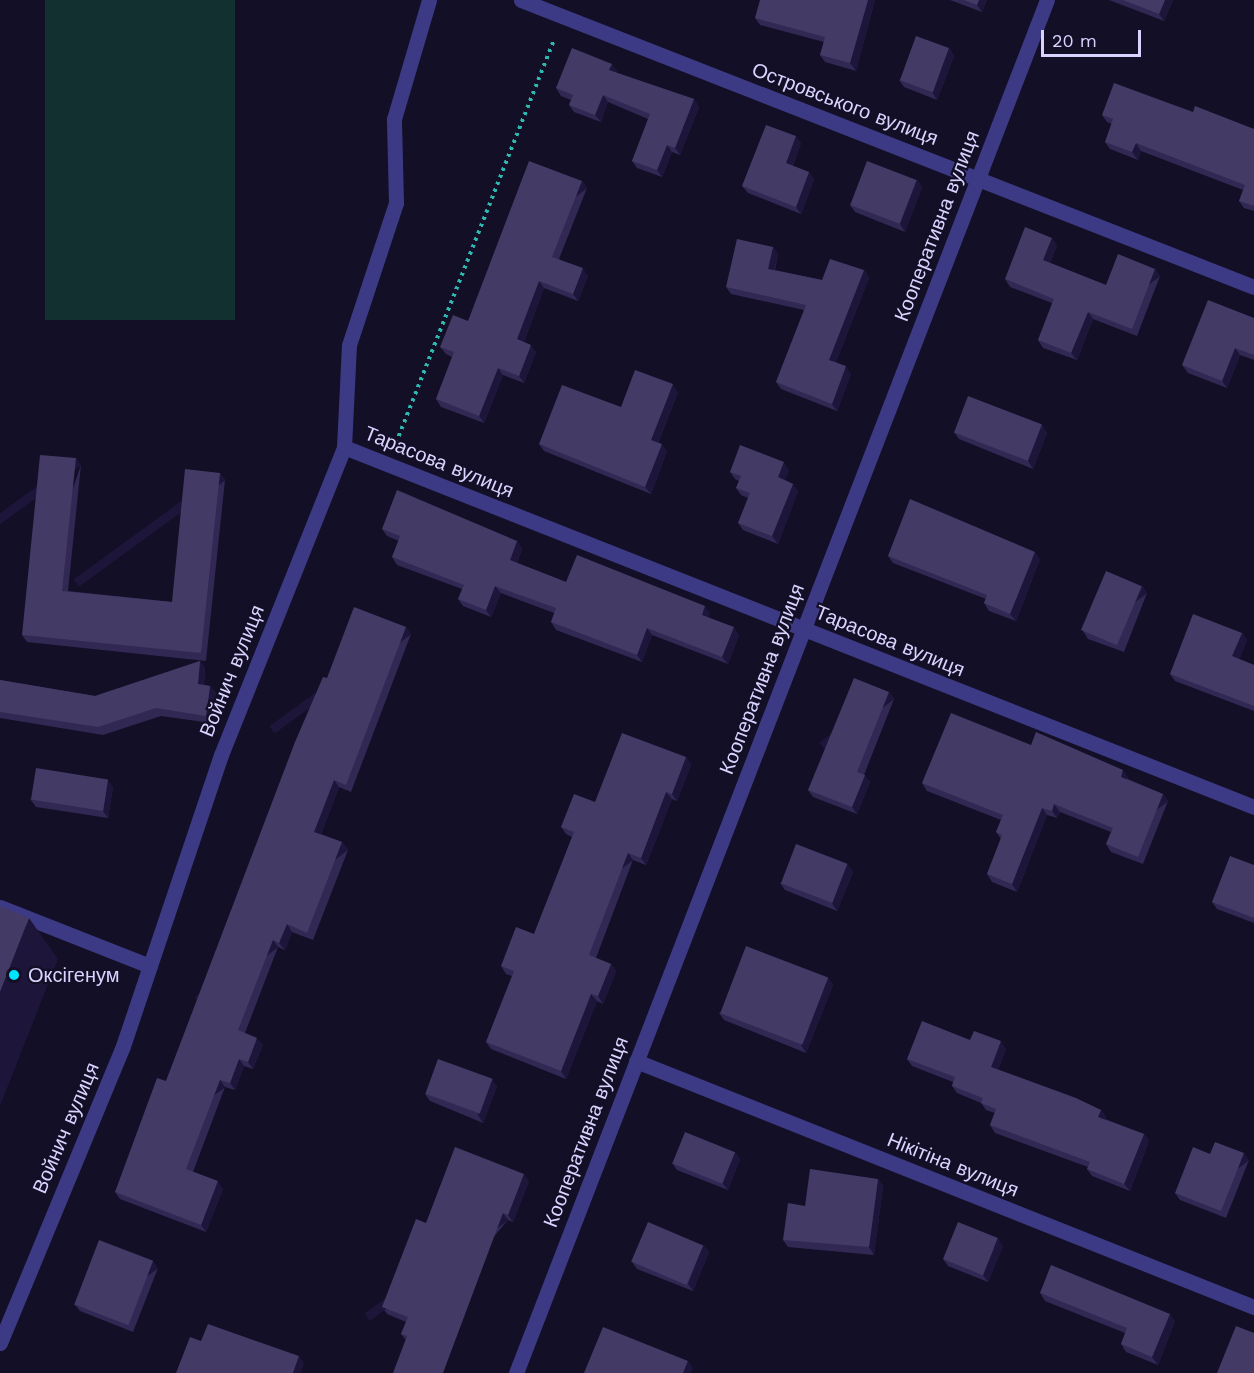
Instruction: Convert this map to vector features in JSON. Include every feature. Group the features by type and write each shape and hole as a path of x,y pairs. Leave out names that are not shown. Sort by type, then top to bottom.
{"street":[{"name":"Войнич вулиця","path":"0,1343 123,1046 221,755 344,447 349,345 396,203 394,119 429,0"},
{"name":"Островського вулиця","path":"521,0 1254,287"},
{"name":"Кооперативна вулиця","path":"516,1373 1047,0"},
{"name":"Тарасова вулиця","path":"344,447 1254,807"},
{"path":"0,907 150,966"},
{"name":"Нікітіна вулиця","path":"636,1062 1254,1308"}],"path":[{"path":"387,464 563,17"}],"green space":[{"path":"45,0 235,0 235,320 45,320"}],"building":[{"path":"760,0 868,0 850,63 820,55 825,37 755,18"},
{"path":"964,0 979,0 977,5"},
{"path":"1123,0 1165,0 1159,14"},
{"path":"916,36 949,48 933,92 900,80"},
{"path":"572,48 612,64 609,70 694,99 675,148 667,145 657,170 632,161 650,114 603,95 595,115 569,105 573,95 556,88"},
{"path":"1114,83 1193,112 1195,106 1254,129 1254,206 1239,201 1245,185 1136,143 1132,152 1105,142 1113,119 1102,115"},
{"path":"766,125 796,136 786,163 809,172 796,207 742,186"},
{"path":"529,161 582,181 552,257 583,268 573,294 539,281 517,339 531,345 519,376 498,368 479,416 436,399 454,352 440,347 453,315 468,321"},
{"path":"867,161 916,180 900,224 850,205"},
{"path":"1025,227 1052,238 1043,260 1106,285 1118,254 1155,269 1132,329 1088,312 1071,353 1038,340 1054,299 1005,279"},
{"path":"737,239 773,247 768,269 822,280 830,259 864,270 829,360 846,366 832,404 776,382 806,305 726,287"},
{"path":"1208,300 1254,318 1254,355 1235,348 1222,381 1182,365"},
{"path":"635,370 673,384 651,440 662,444 645,487 539,444 562,385 621,407"},
{"path":"968,396 1042,424 1028,461 954,432"},
{"path":"740,445 784,462 778,477 793,484 772,536 738,523 750,493 736,488 741,476 730,472"},
{"path":"40,455 76,458 62,591 172,602 185,469 220,473 201,653 22,635"},
{"path":"397,490 517,541 510,560 566,582 577,555 705,606 702,615 734,627 722,657 647,628 637,655 551,622 556,608 495,586 486,610 458,599 464,585 392,557 400,536 382,529"},
{"path":"910,499 1035,552 1010,614 984,603 987,595 888,556"},
{"path":"1106,571 1142,586 1117,645 1081,630"},
{"path":"354,607 406,627 346,785 334,780 314,832 342,842 307,933 287,924 279,943 273,940 238,1030 257,1038 248,1062 239,1059 230,1083 220,1080 186,1169 218,1181 201,1225 115,1192 157,1078 166,1081 295,742 323,677 327,678"},
{"path":"1193,614 1242,633 1232,656 1254,665 1254,706 1170,674"},
{"path":"200,661 198,684 210,686 206,716 156,708 98,727 0,712 0,680 95,696"},
{"path":"854,678 889,692 857,772 865,775 852,807 808,790"},
{"path":"951,713 1031,745 1036,732 1123,770 1121,777 1163,794 1138,857 1106,844 1113,828 1054,804 1052,811 1042,808 1012,884 987,874 1002,835 996,832 1003,815 922,783"},
{"path":"622,733 686,757 672,794 666,792 641,858 628,853 589,955 611,964 598,996 591,994 561,1071 486,1042 514,971 501,966 516,927 534,934 574,832 561,827 574,794 595,802"},
{"path":"36,768 108,779 103,811 31,800"},
{"path":"796,844 847,864 832,903 781,883"},
{"path":"1230,856 1254,865 1254,918 1212,902"},
{"path":"0,906 29,918 0,992"},
{"path":"746,946 828,978 802,1045 720,1013"},
{"path":"922,1021 970,1040 974,1031 1001,1041 991,1067 1076,1098 1101,1110 1098,1117 1144,1134 1124,1184 1087,1169 1090,1162 990,1125 996,1109 981,1103 983,1098 952,1086 955,1077 907,1059"},
{"path":"438,1059 493,1079 480,1114 425,1094"},
{"path":"685,1132 735,1152 722,1184 672,1164"},
{"path":"1215,1142 1244,1153 1221,1211 1175,1193 1193,1147 1210,1154"},
{"path":"455,1147 524,1174 508,1215 503,1213 443,1373 393,1373 407,1336 401,1334 408,1317 382,1307 416,1219 426,1223"},
{"path":"810,1169 878,1179 869,1247 783,1240 788,1203 805,1206"},
{"path":"648,1222 703,1245 686,1285 631,1262"},
{"path":"958,1222 998,1238 983,1275 943,1259"},
{"path":"99,1240 153,1261 128,1325 74,1304"},
{"path":"1051,1265 1170,1314 1152,1357 1121,1344 1127,1328 1040,1293"},
{"path":"208,1324 299,1356 293,1373 176,1373 190,1337 201,1341"},
{"path":"1236,1326 1254,1333 1254,1373 1217,1373"},
{"path":"603,1327 688,1361 683,1373 584,1373"}],"place":[{"name":"Оксігенум","path":"14,975"}]}
